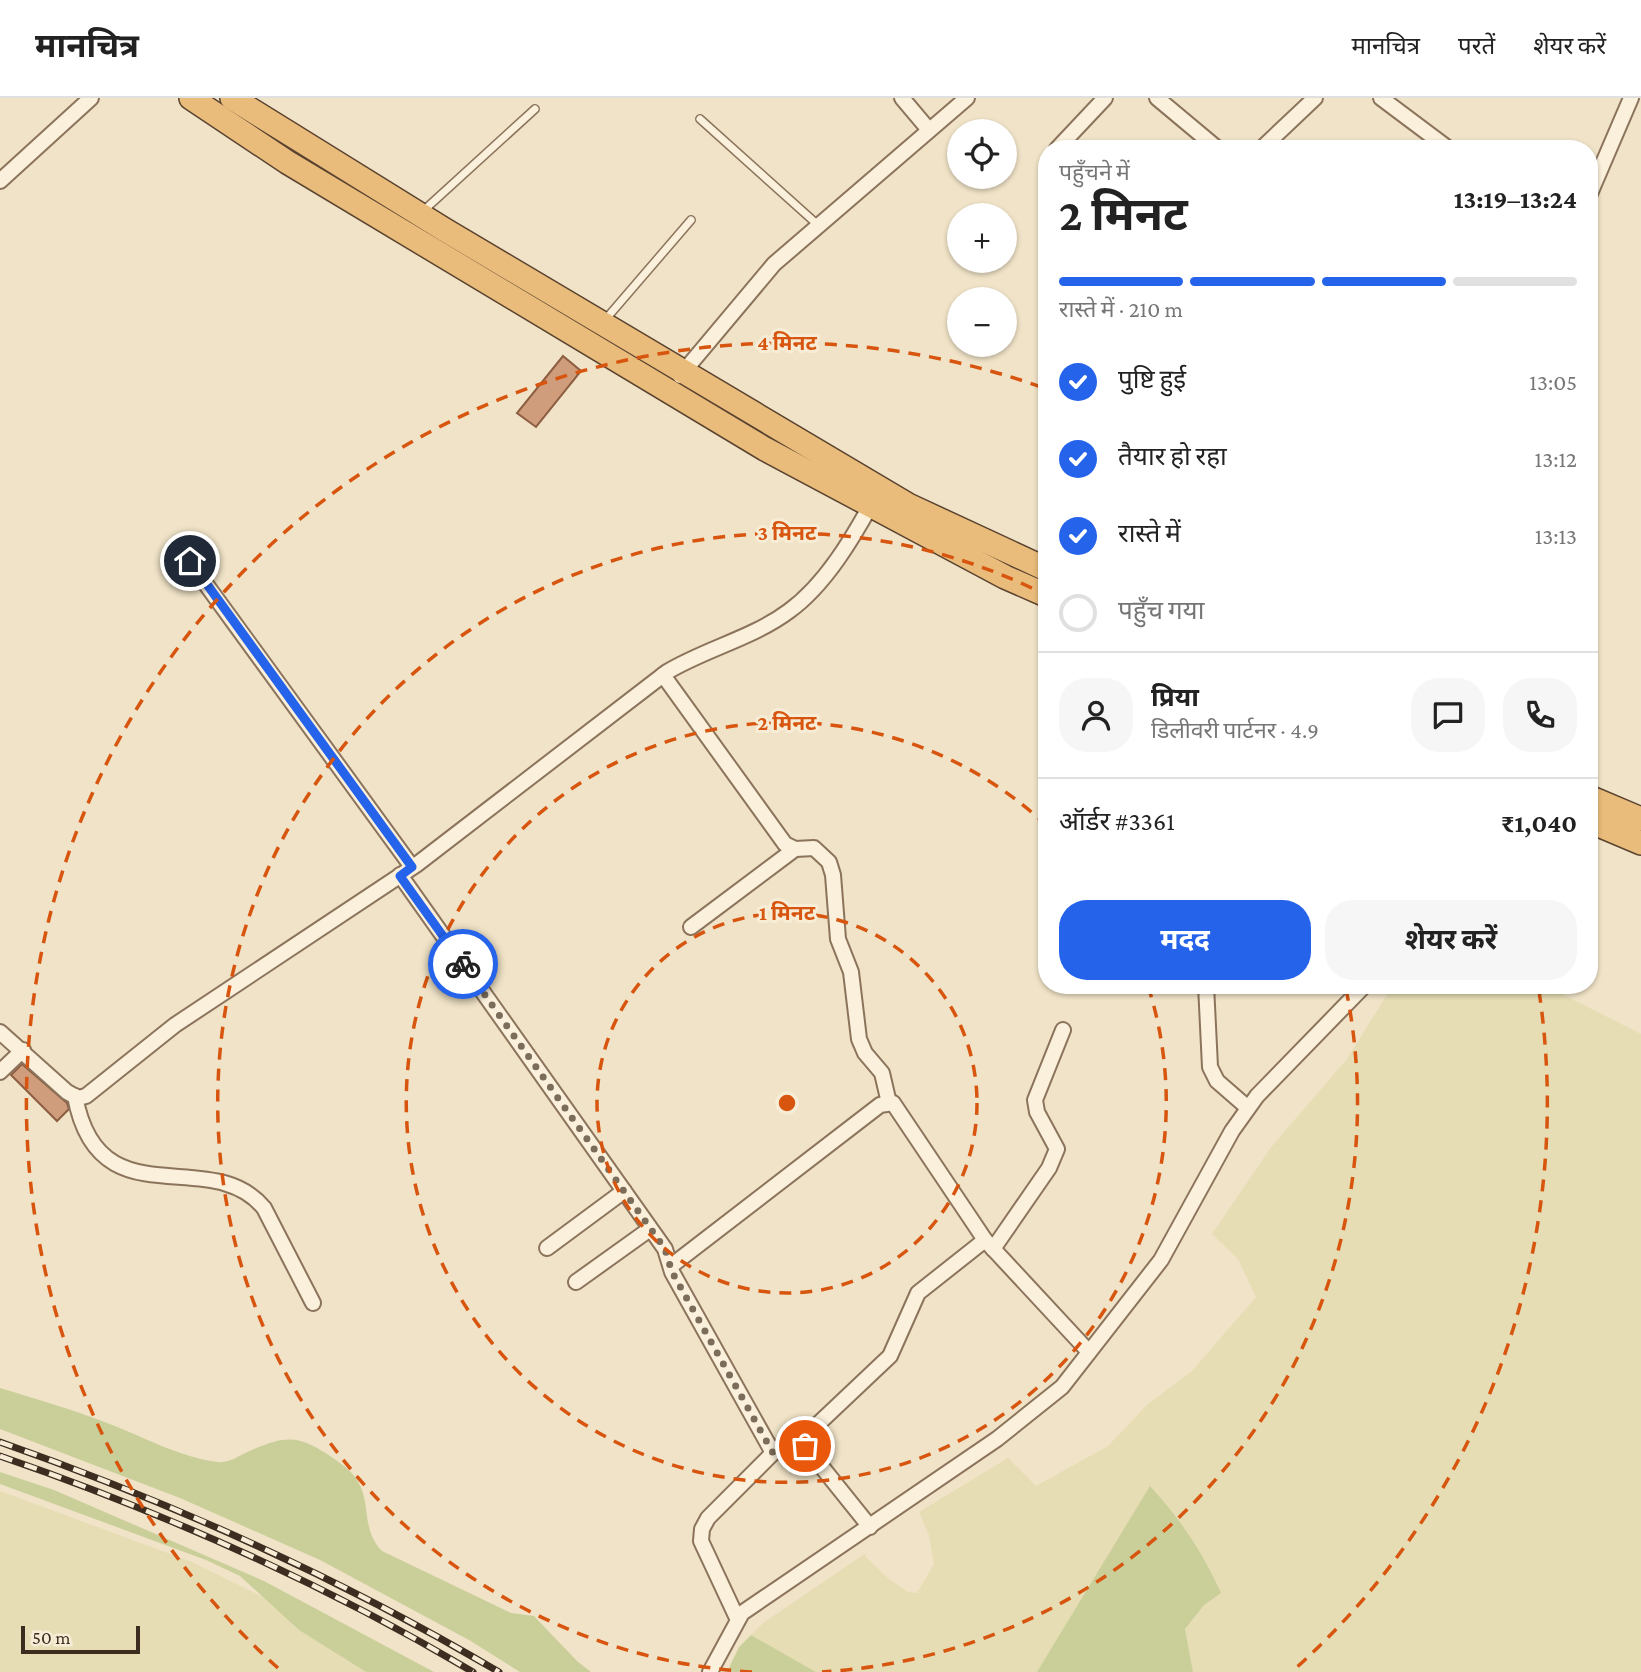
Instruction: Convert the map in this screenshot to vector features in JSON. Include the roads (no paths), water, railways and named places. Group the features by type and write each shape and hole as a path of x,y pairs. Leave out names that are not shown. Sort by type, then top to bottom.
{"highway":[{"path":"191,98 287,162 765,449 1038,566"},
{"path":"232,98 419,214 683,371 876,497 1005,577 1038,591"},
{"path":"1598,801 1641,818"},
{"path":"1598,825 1641,843"}],"street":[{"path":"0,181 91,98"},
{"path":"902,98 929,130"},
{"path":"668,391 774,264 967,98"},
{"path":"1065,140 1105,98"},
{"path":"1157,98 1207,140"},
{"path":"1271,140 1315,98"},
{"path":"1381,98 1437,140"},
{"path":"1598,175 1631,98"},
{"path":"75,1096 86,1096 175,1025 406,872 663,675 695,656 789,611 828,570 876,497"},
{"path":"190,561 665,1249 671,1266 773,1453"},
{"path":"663,675 785,844 795,849 814,848 829,862 833,874 838,939 851,972 859,1039 865,1053 883,1073 889,1103"},
{"path":"691,927 795,849"},
{"path":"1206,994 1210,1067 1217,1081 1248,1108"},
{"path":"710,1672 737,1618 997,1440 1062,1387 1161,1260 1248,1108 1356,994"},
{"path":"737,1618 701,1541 702,1529 708,1518 773,1453 787,1442 799,1442 890,1356 918,1293 989,1245 1049,1168 1057,1149 1037,1112 1035,1100 1063,1030"},
{"path":"0,1032 75,1096 79,1119 86,1134 100,1152 115,1164 160,1177 229,1184 253,1196 264,1208 313,1303"},
{"path":"0,1072 23,1051"},
{"path":"671,1266 880,1105 889,1103 897,1106 989,1245 1089,1352"},
{"path":"547,1248 624,1191"},
{"path":"576,1282 650,1229"},
{"path":"799,1442 870,1527"}],"lane":[{"path":"419,214 536,109"},
{"path":"700,119 818,225"},
{"path":"602,323 691,220"}],"railway":[{"path":"0,1442 130,1491 255,1545 378,1605 499,1672"},
{"path":"0,1456 122,1501 242,1552 359,1609 473,1672"}]}
